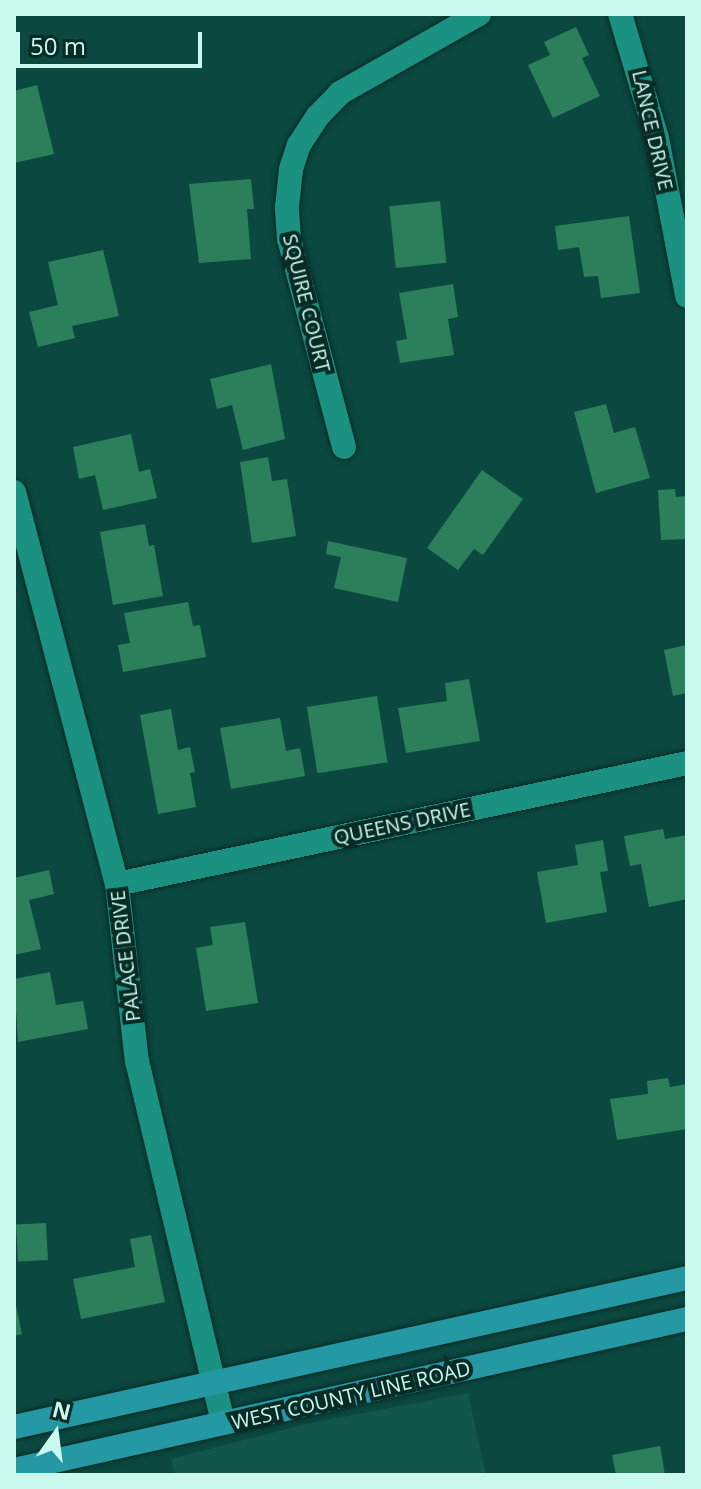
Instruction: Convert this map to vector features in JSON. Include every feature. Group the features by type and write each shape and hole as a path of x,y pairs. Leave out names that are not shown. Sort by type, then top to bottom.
{"main road":[{"name":"WEST COUNTY LINE ROAD","path":"14,1427 687,1278"},
{"name":"WEST COUNTY LINE ROAD","path":"14,1470 687,1319"}],"street":[{"name":"SQUIRE COURT","path":"344,447 289,239 287,207 291,169 311,126 340,93 479,14"},
{"name":"LANCE DRIVE","path":"620,14 652,114 687,296"},
{"name":"PALACE DRIVE","path":"14,492 117,884 137,1061 223,1423"},
{"name":"QUEENS DRIVE","path":"117,884 687,763"}],"shaded area":[{"path":"468,1393 486,1475 174,1475 171,1459 305,1424"}],"building":[{"path":"576,27 589,55 582,58 600,96 553,118 528,65 550,55 544,42"},
{"path":"37,85 54,154 14,163 14,91"},
{"path":"251,179 254,209 247,209 251,259 199,263 189,184"},
{"path":"440,201 446,263 396,268 389,206"},
{"path":"629,216 640,293 601,298 598,276 584,277 579,247 558,250 555,226"},
{"path":"103,250 119,316 72,326 75,338 38,347 29,312 58,305 48,262"},
{"path":"453,284 458,317 448,319 454,355 400,363 396,341 407,339 399,293"},
{"path":"271,364 285,439 243,450 232,405 217,409 210,379"},
{"path":"606,404 614,433 635,427 650,478 596,493 574,412"},
{"path":"131,434 139,472 150,469 157,498 103,510 95,475 79,479 73,447"},
{"path":"268,457 272,481 287,479 296,536 252,543 240,462"},
{"path":"482,470 523,499 483,555 474,549 458,570 427,548"},
{"path":"675,489 676,497 687,496 687,539 661,540 658,490"},
{"path":"145,524 149,546 154,545 163,596 113,605 100,532"},
{"path":"328,541 407,558 398,602 334,588 341,557 326,554"},
{"path":"188,602 193,626 200,625 206,657 123,672 118,645 130,643 124,613"},
{"path":"687,645 687,693 673,696 664,650"},
{"path":"469,679 480,741 406,753 398,708 447,701 445,683"},
{"path":"377,696 387,762 317,773 307,707"},
{"path":"171,709 178,750 190,747 195,772 190,773 196,807 158,814 140,715"},
{"path":"280,718 286,751 300,748 305,776 231,789 220,728"},
{"path":"663,829 665,839 687,835 687,899 649,907 641,864 630,866 624,836"},
{"path":"603,840 608,871 600,872 607,912 546,923 537,872 578,865 575,845"},
{"path":"49,870 54,894 29,900 41,949 14,955 14,878"},
{"path":"245,922 258,1003 206,1011 196,948 213,945 210,927"},
{"path":"50,972 56,1005 83,1001 88,1029 18,1042 14,979"},
{"path":"668,1078 670,1087 687,1084 687,1129 617,1140 610,1099 648,1094 647,1081"},
{"path":"46,1223 48,1260 18,1262 16,1225"},
{"path":"151,1235 165,1302 81,1319 73,1279 135,1267 130,1239"},
{"path":"14,1302 22,1334 14,1336"},
{"path":"660,1446 665,1475 616,1475 612,1455"}]}
